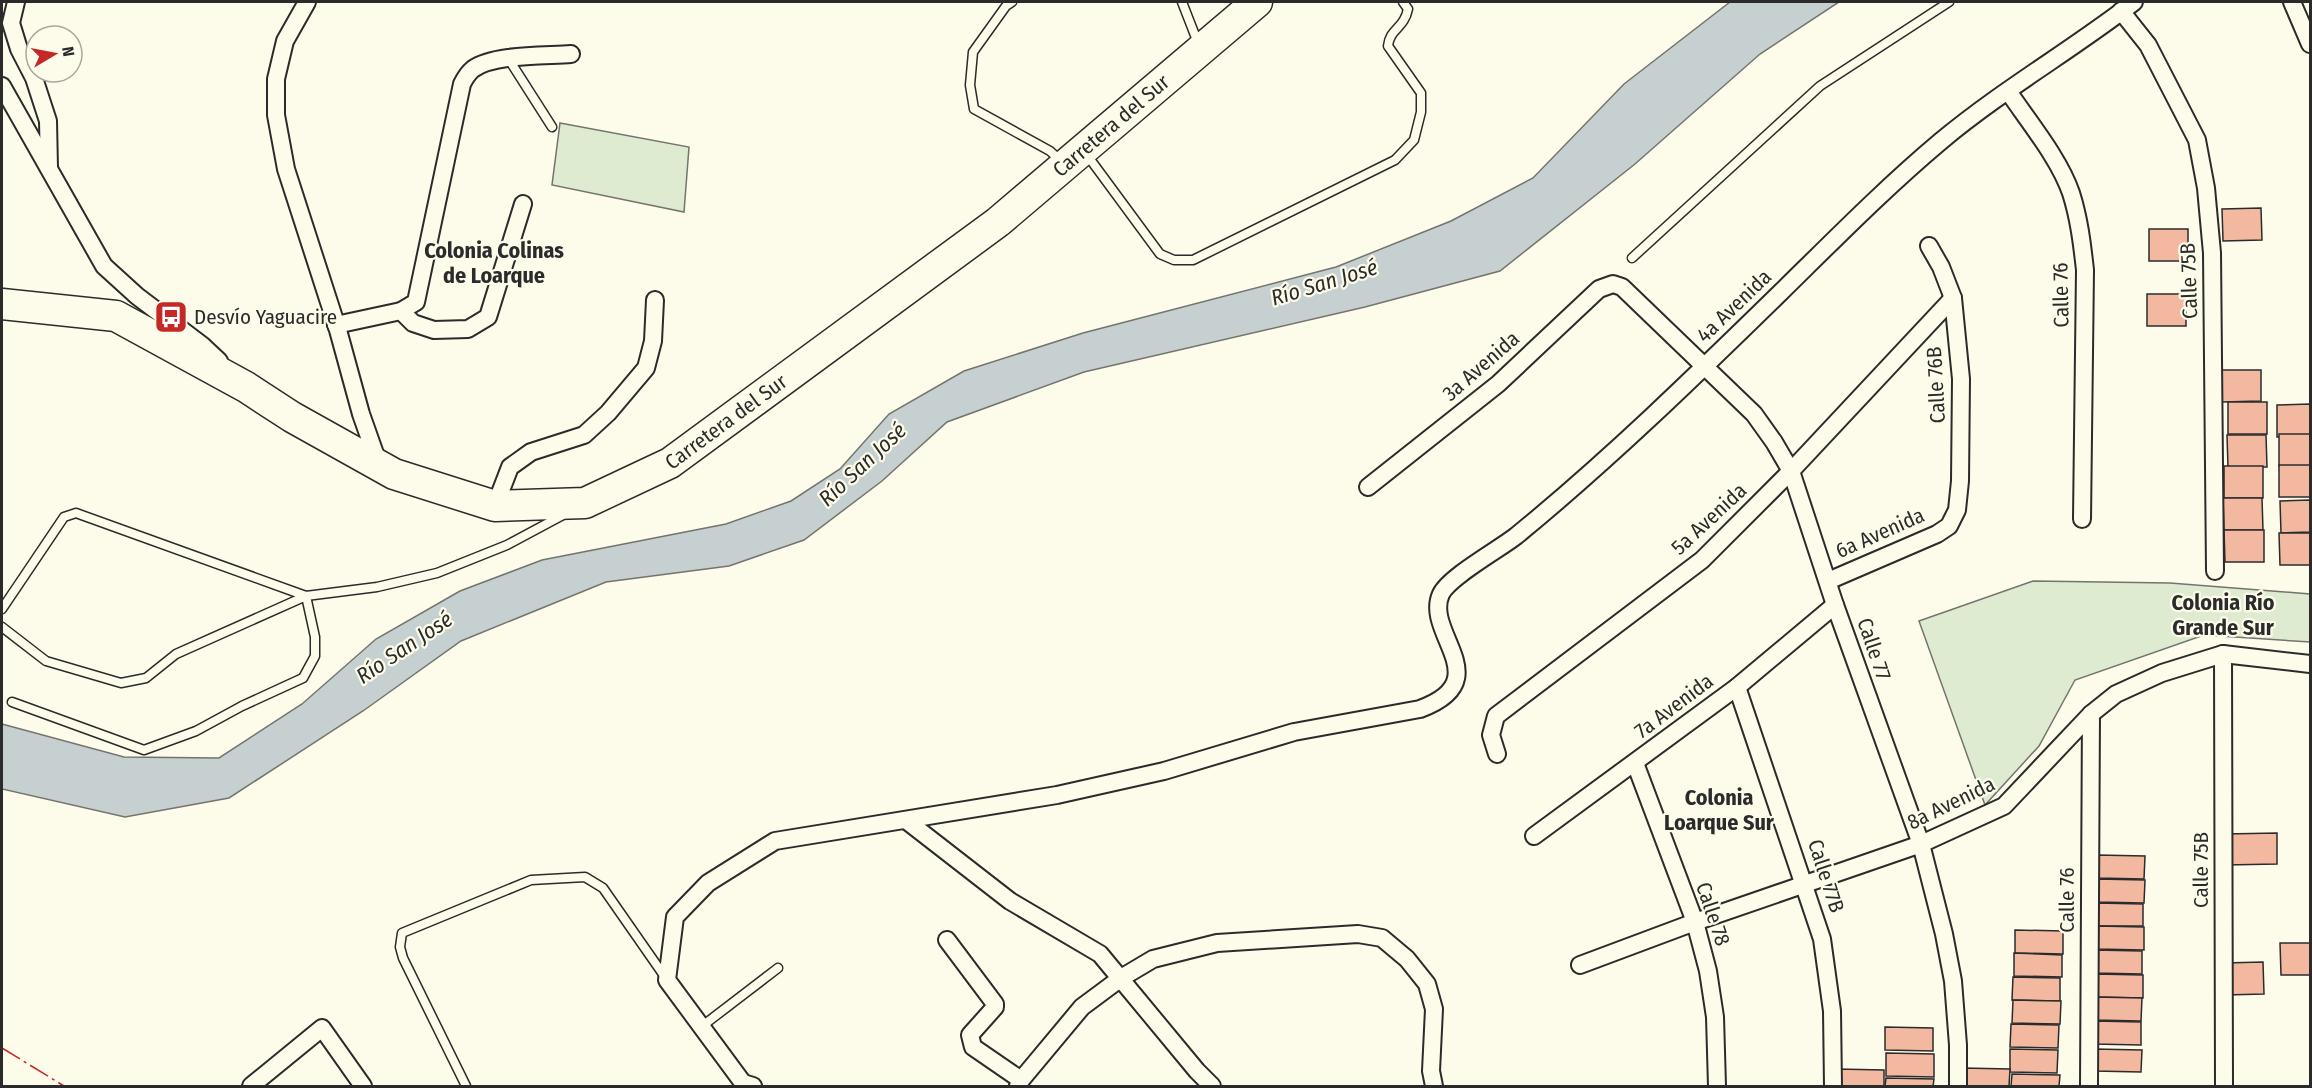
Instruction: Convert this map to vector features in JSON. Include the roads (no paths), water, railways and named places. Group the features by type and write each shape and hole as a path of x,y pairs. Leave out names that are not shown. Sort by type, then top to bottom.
{"highway":[{"name":"Carretera del Sur","path":"2,304 116,316 246,387 292,417 394,474 495,506 585,503 670,463 998,222 1257,2"}],"street":[{"path":"16,2 11,23 19,49 34,78 48,121 49,169"},
{"path":"306,2 285,41 276,79 276,115 286,169 336,325 361,414 379,465"},
{"path":"2292,2 2310,44"},
{"name":"4a Avenida","path":"908,821 1078,790 1164,771 1294,732 1420,709 1438,703 1448,693 1455,680 1456,666 1438,613 1441,596 1449,583 1502,547 1582,482 1878,197 1943,139 2128,6"},
{"name":"Calle 75B","path":"2128,6 2197,140 2206,188 2212,253 2215,571"},
{"path":"336,325 401,311 416,302 462,84 466,76 477,66 507,57 571,54"},
{"path":"2,86 104,266 137,296 203,346 246,387"},
{"name":"Calle 76","path":"2008,91 2065,180 2081,228 2085,270 2082,519"},
{"path":"401,311 413,323 434,330 468,329 488,317 523,204"},
{"name":"Calle 76B","path":"1929,246 1941,267 1953,298 1961,380 1960,481 1957,510 1949,526"},
{"name":"3a Avenida","path":"1368,487 1498,384 1599,289 1613,284 1622,287"},
{"name":"Calle 77","path":"1622,287 1754,414 1791,471 1835,605 1921,844 1944,934 1953,981 1958,1045 1958,1086"},
{"name":"5a Avenida","path":"1497,754 1491,735 1496,716 1702,560 1791,471 1953,298"},
{"path":"495,506 510,467 531,452 584,435 608,413 646,368 653,341 655,300"},
{"name":"6a Avenida","path":"1828,581 1937,534 1949,526"},
{"name":"7a Avenida","path":"1534,836 1737,687 1835,605"},
{"name":"Calle 75B","path":"2223,654 2224,1086"},
{"name":"8a Avenida","path":"1580,964 1921,844 2004,806 2091,714 2116,694 2162,673 2223,654 2310,664"},
{"name":"Calle 77B","path":"1737,687 1822,939 1832,1011 1833,1086"},
{"name":"Calle 76","path":"2089,1086 2091,714"},
{"name":"Calle 78","path":"1635,764 1695,922 1708,971 1715,1017 1717,1086"},
{"path":"745,1085 667,980 675,917 708,883 775,841 908,821 1010,901 1100,954 1212,1086"},
{"path":"947,940 995,1004 995,1007 970,1035 972,1047 1019,1083 1082,1007 1121,978 1153,959 1217,943 1358,934 1382,938 1407,959 1427,984 1434,1009 1431,1071 1434,1086"},
{"path":"250,1086 322,1028 363,1086"}],"lane":[{"path":"1012,2 1006,6 973,52 970,86 974,109 1050,151 1074,157 1160,254 1174,260 1193,260 1395,160 1414,140 1421,111 1421,93 1388,46 1389,37 1406,20 1408,9 1403,2"},
{"path":"1182,2 1201,50"},
{"path":"1632,258 1820,86 1949,2"},
{"path":"507,57 552,127"},
{"path":"2,627 46,661 121,683 146,678 176,654 306,596 377,587 438,573 507,545 585,503"},
{"path":"2,609 64,517 76,513 306,596"},
{"path":"12,702 144,750 196,730 303,678 315,656 315,637 306,596"},
{"path":"466,1086 403,958 400,947 402,933 531,880 585,877 603,888 667,980"},
{"path":"701,1027 778,968"}],"water":[{"name":"Río San José","path":"1730,2 1839,2 1760,54 1635,164 1500,271 1365,307 1084,372 947,422 882,481 804,540 729,566 606,582 461,641 363,711 229,798 125,817 2,789 2,724 124,757 219,758 302,704 376,639 460,591 542,560 726,524 791,501 840,469 889,414 964,371 1083,333 1336,267 1451,221 1533,178 1624,84"}],"place":[{"name":"Desvío Yaguacire","path":"171,317"}],"district":[{"name":"Colonia Colinas de Loarque","path":"494,262"},
{"name":"Colonia Río Grande Sur","path":"2223,614"},
{"name":"Colonia Loarque Sur","path":"1719,810"}]}
